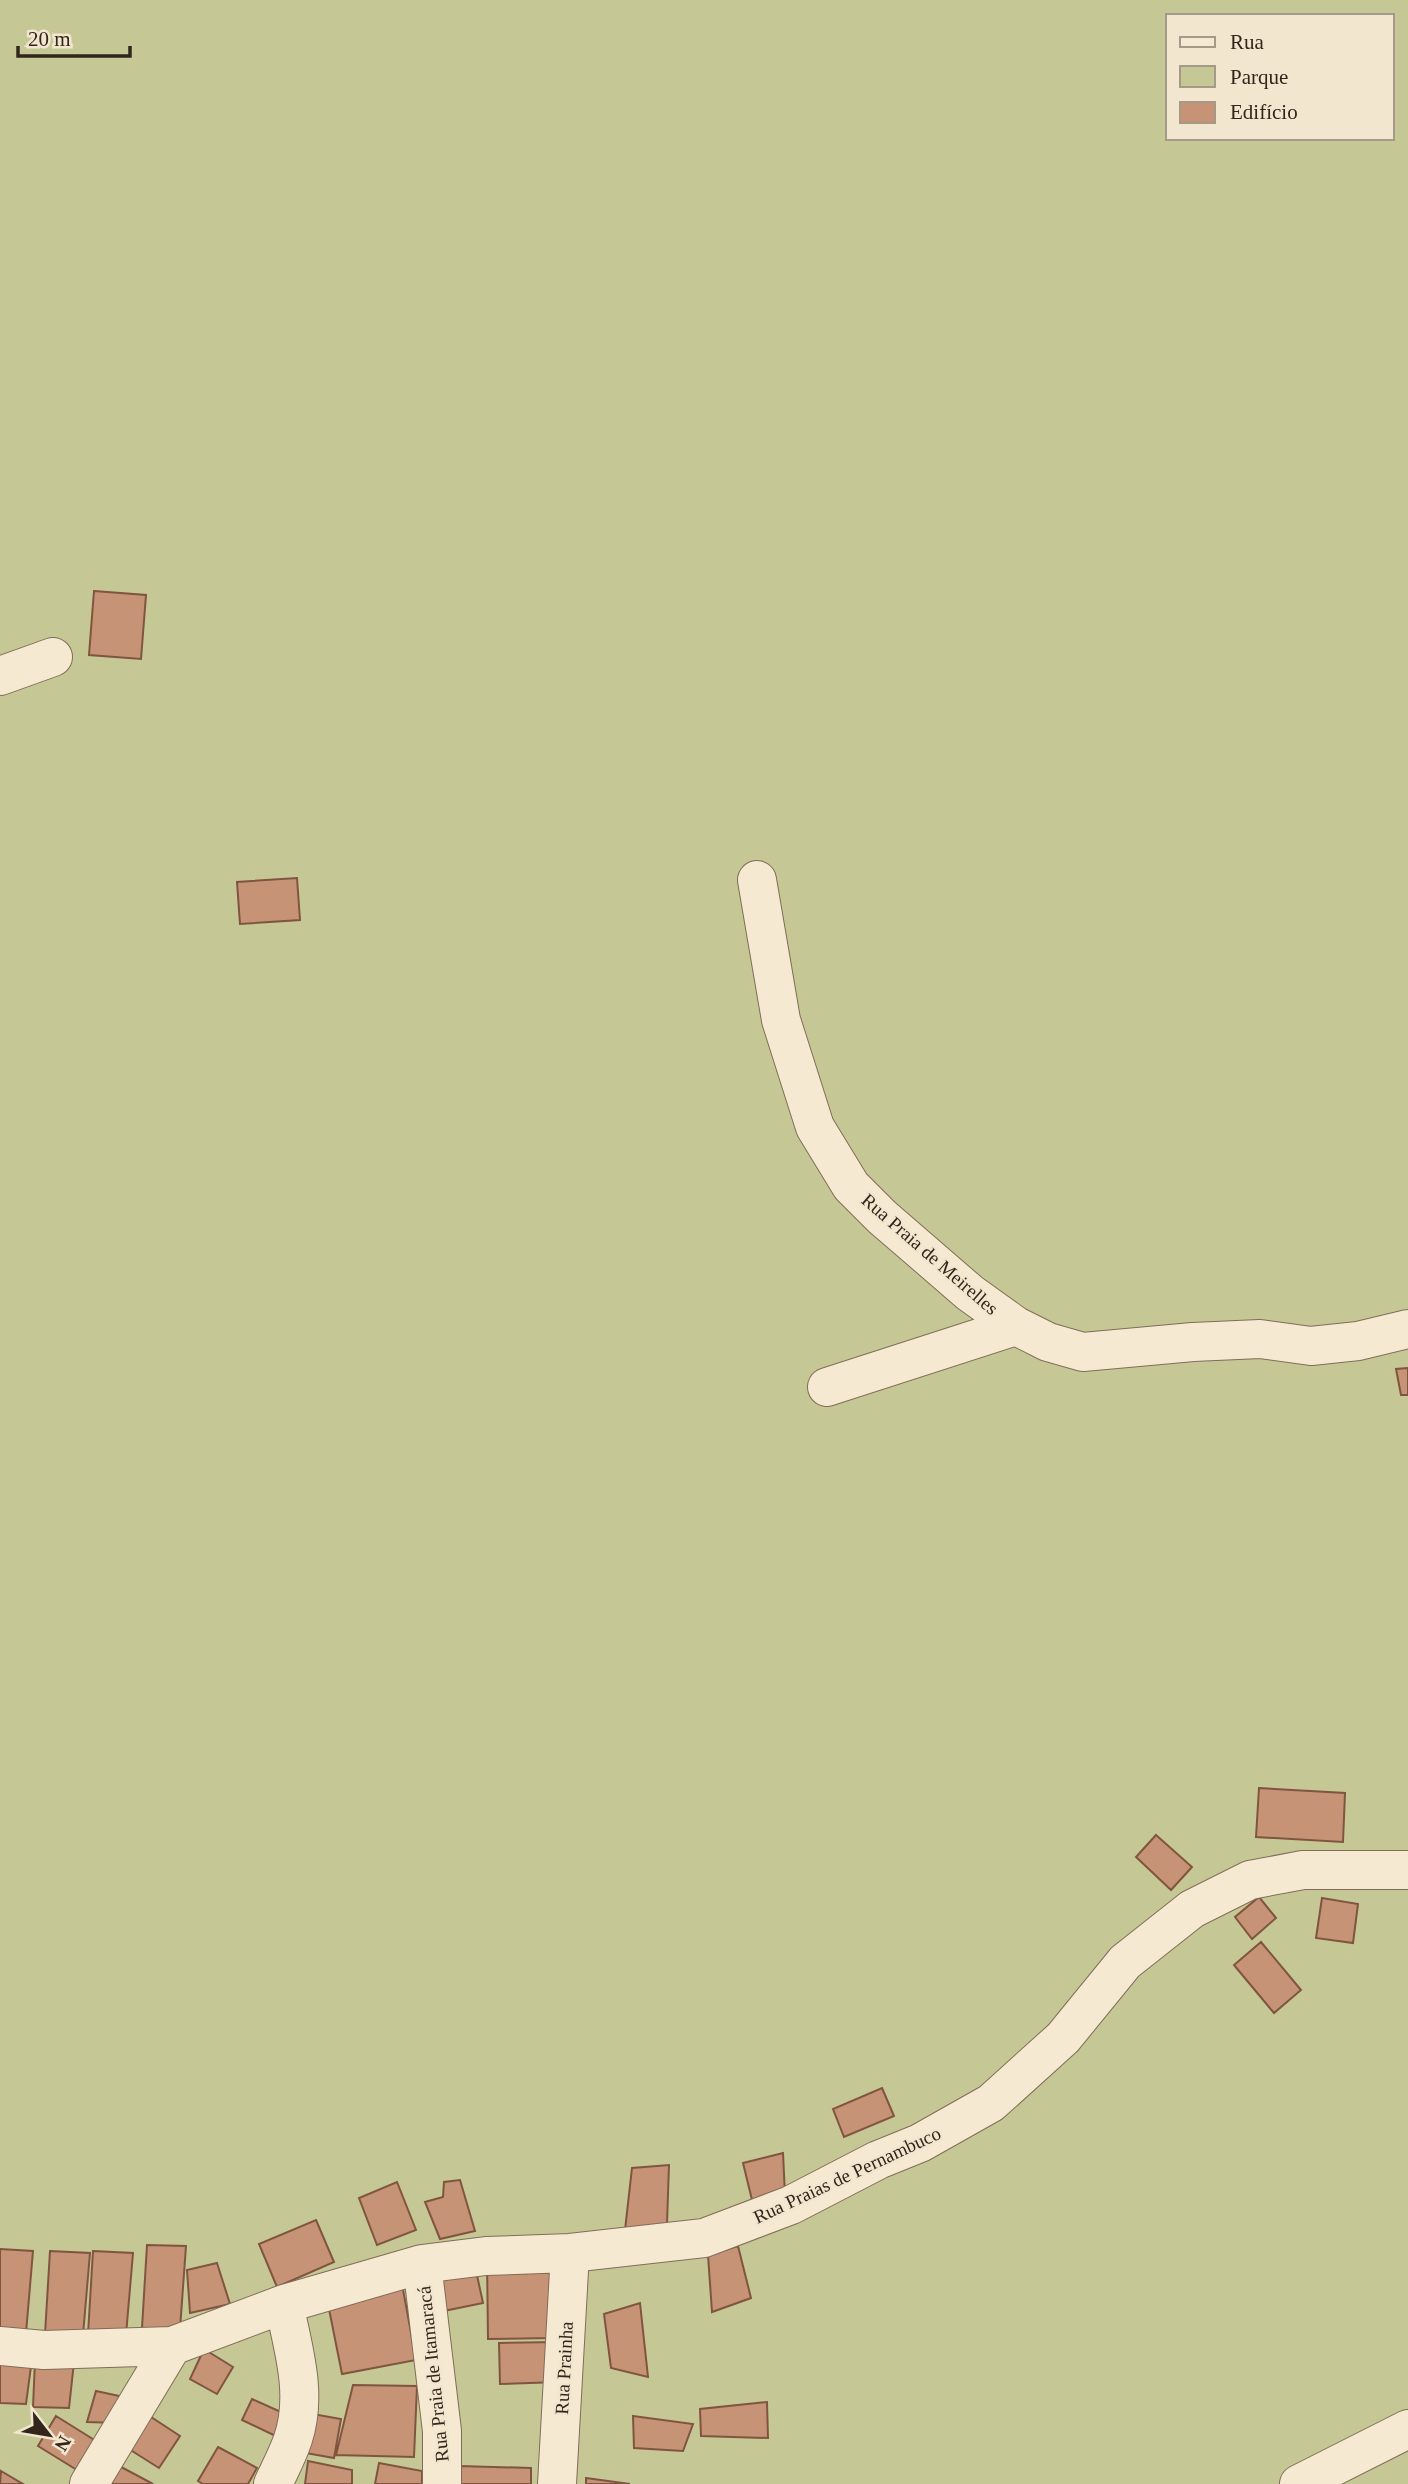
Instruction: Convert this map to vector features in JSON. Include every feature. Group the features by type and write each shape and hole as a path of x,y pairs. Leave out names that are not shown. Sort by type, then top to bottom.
{"street":[{"path":"0,676 52,657"},
{"name":"Rua Praia de Meirelles","path":"757,880 781,1020 815,1127 851,1186 970,1293 1016,1326 1048,1342 1083,1352 1260,1339 1311,1346 1358,1341 1408,1329"},
{"path":"827,1387 1016,1326"},
{"name":"Rua Praias de Pernambuco","path":"0,2346 44,2350 172,2346 284,2304 422,2264 486,2256 570,2253 704,2238 791,2205 878,2160 920,2143 991,2103 1063,2038 1125,1962 1192,1909 1250,1880 1303,1870 1408,1870"},
{"name":"Rua Prainha","path":"557,2484 570,2253"},
{"name":"Rua Praia de Itamaracá","path":"422,2264 442,2431 442,2484"},
{"path":"273,2484 293,2437 300,2403 300,2383 284,2304"},
{"path":"89,2484 172,2346"},
{"path":"1299,2484 1408,2429"}],"green space":[{"path":"0,0 1408,0 1408,2484 0,2484"}],"building":[{"path":"94,591 146,595 141,659 89,655"},
{"path":"297,878 300,920 240,924 237,882"},
{"path":"1408,1368 1408,1395 1401,1395 1396,1369"},
{"path":"1259,1788 1345,1793 1343,1842 1256,1837"},
{"path":"1156,1835 1192,1867 1171,1890 1136,1857"},
{"path":"1259,1897 1276,1918 1252,1939 1235,1917"},
{"path":"1322,1898 1358,1904 1353,1943 1316,1938"},
{"path":"1261,1942 1301,1990 1274,2013 1234,1965"},
{"path":"882,2088 894,2116 844,2137 833,2109"},
{"path":"783,2153 785,2195 754,2208 743,2163"},
{"path":"669,2165 667,2224 625,2230 632,2168"},
{"path":"460,2180 475,2231 440,2239 425,2202 443,2197 444,2182"},
{"path":"397,2182 416,2230 377,2245 359,2198"},
{"path":"316,2220 334,2262 277,2287 259,2244"},
{"path":"147,2245 186,2246 180,2329 142,2328"},
{"path":"738,2246 751,2298 712,2312 708,2255"},
{"path":"0,2249 33,2251 26,2333 0,2332"},
{"path":"50,2251 90,2253 83,2335 45,2334"},
{"path":"93,2251 133,2253 126,2335 88,2334"},
{"path":"551,2258 551,2338 488,2339 487,2259"},
{"path":"217,2263 230,2304 190,2313 187,2270"},
{"path":"475,2266 483,2303 434,2313 427,2276"},
{"path":"402,2284 416,2360 342,2374 327,2299"},
{"path":"640,2303 648,2377 611,2368 604,2314"},
{"path":"559,2342 559,2382 500,2384 499,2343"},
{"path":"204,2349 233,2367 217,2394 190,2379"},
{"path":"0,2358 32,2359 26,2404 0,2403"},
{"path":"35,2361 74,2362 69,2408 33,2407"},
{"path":"353,2385 417,2386 414,2457 336,2455"},
{"path":"96,2391 124,2397 117,2423 87,2422"},
{"path":"252,2399 290,2416 282,2439 242,2420"},
{"path":"767,2402 768,2438 701,2436 700,2409"},
{"path":"142,2411 180,2436 159,2468 121,2444"},
{"path":"307,2413 341,2419 334,2458 300,2452"},
{"path":"56,2416 104,2446 85,2475 38,2446"},
{"path":"633,2416 693,2424 683,2451 634,2448"},
{"path":"218,2447 257,2468 248,2484 203,2484 198,2481"},
{"path":"108,2460 153,2484 96,2484"},
{"path":"308,2461 352,2470 352,2484 305,2484"},
{"path":"379,2463 422,2471 422,2484 375,2484"},
{"path":"459,2466 531,2468 531,2484 460,2484"},
{"path":"1,2471 23,2484 0,2484"},
{"path":"586,2478 630,2484 586,2484"}]}
